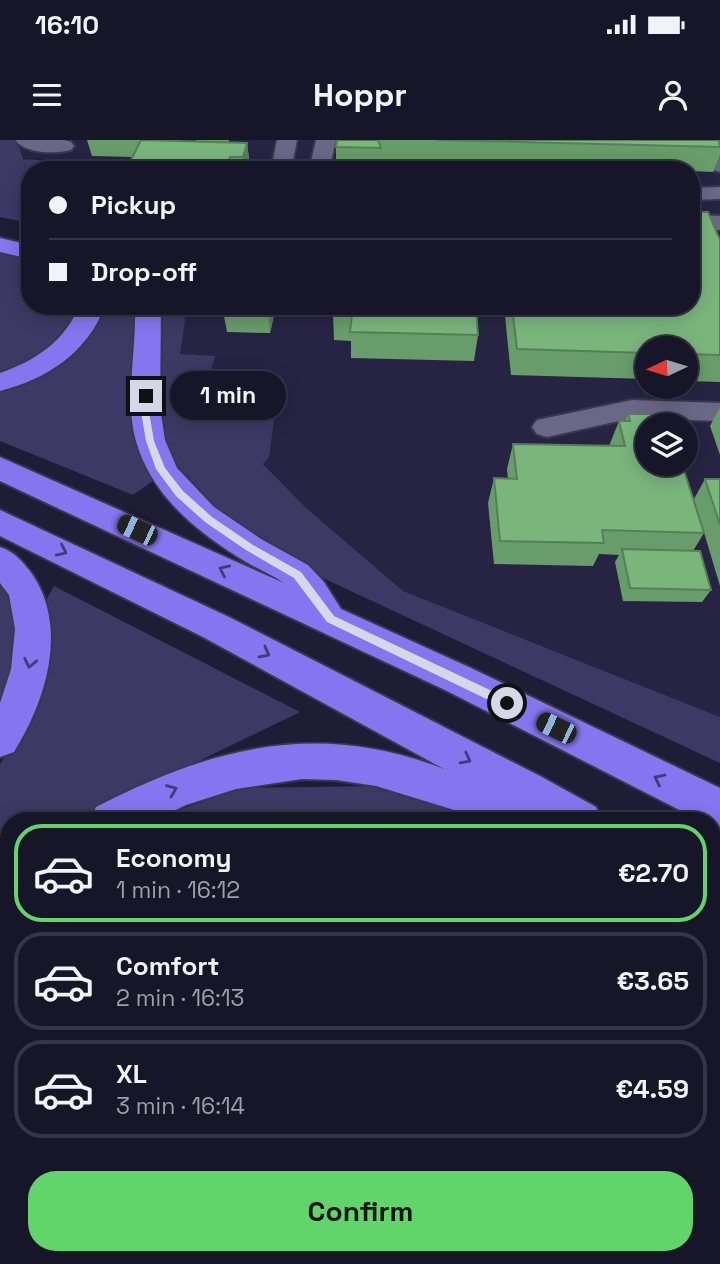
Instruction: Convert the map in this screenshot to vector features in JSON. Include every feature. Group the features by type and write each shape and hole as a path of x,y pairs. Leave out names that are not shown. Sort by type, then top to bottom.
{"highway":[{"path":"0,226 21,231"},
{"path":"0,245 21,250"},
{"path":"0,382 45,362 66,347 83,329 88,315"},
{"path":"149,315 145,412 150,441 161,469 179,493 209,519 249,548 298,575 331,619"},
{"path":"0,468 458,679 720,809"},
{"path":"0,522 216,627 565,812"},
{"path":"0,560 26,596 34,624 32,656 23,691 0,738"},
{"path":"127,812 149,799 201,778 257,764 315,760 368,765 465,795 525,790"}],"street":[{"path":"25,140 38,145 64,146"},
{"path":"283,161 287,140"},
{"path":"321,161 326,140"},
{"path":"682,140 720,166"},
{"path":"708,140 720,148"},
{"path":"700,193 720,192"},
{"path":"700,222 720,223"},
{"path":"625,379 632,409"},
{"path":"547,427 632,409 720,412"}],"shaded area":[{"path":"0,140 17,140 23,161 21,161 21,221 0,217"},
{"path":"17,140 720,140 720,717 403,591 305,507 263,464 219,390 222,382 207,382 180,354 185,315 700,315 700,161 75,161 21,158"},
{"path":"23,159 58,161 24,161"},
{"path":"0,251 21,256 21,315 77,315 68,330 49,349 0,376"},
{"path":"98,315 137,315 157,478 133,495 0,441 0,390 89,333"},
{"path":"162,315 185,315 180,354 215,356 207,382 222,381 220,390 278,391 269,457 263,464 305,507 403,591 720,717 720,763 310,572 235,529 174,467 157,422 158,358 163,330"},
{"path":"0,573 16,605 19,655 0,710"},
{"path":"54,586 300,712 135,792 100,812 0,812 0,764 30,723 44,688 50,652 45,602"},
{"path":"387,786 458,812 174,812 242,788"}],"building":[{"path":"141,140 247,143 243,157 230,157 229,161 130,161"},
{"path":"337,140 378,140 381,148 336,147"},
{"path":"437,140 719,140 720,147"},
{"path":"700,212 708,212 720,240 720,355 698,354 698,336 635,336 635,353 517,349 513,315 700,315"},
{"path":"352,315 477,315 478,335 350,332"},
{"path":"628,414 635,414 635,476 686,476 704,533 602,530 604,543 500,541 494,478 517,479 513,444 625,446 619,421 630,421"},
{"path":"705,479 720,479 720,525"},
{"path":"622,549 700,551 711,590 630,588"}],"route":[{"path":"146,396 145,412 150,441 161,469 179,493 209,519 249,548 298,575 331,619 507,703"}]}
